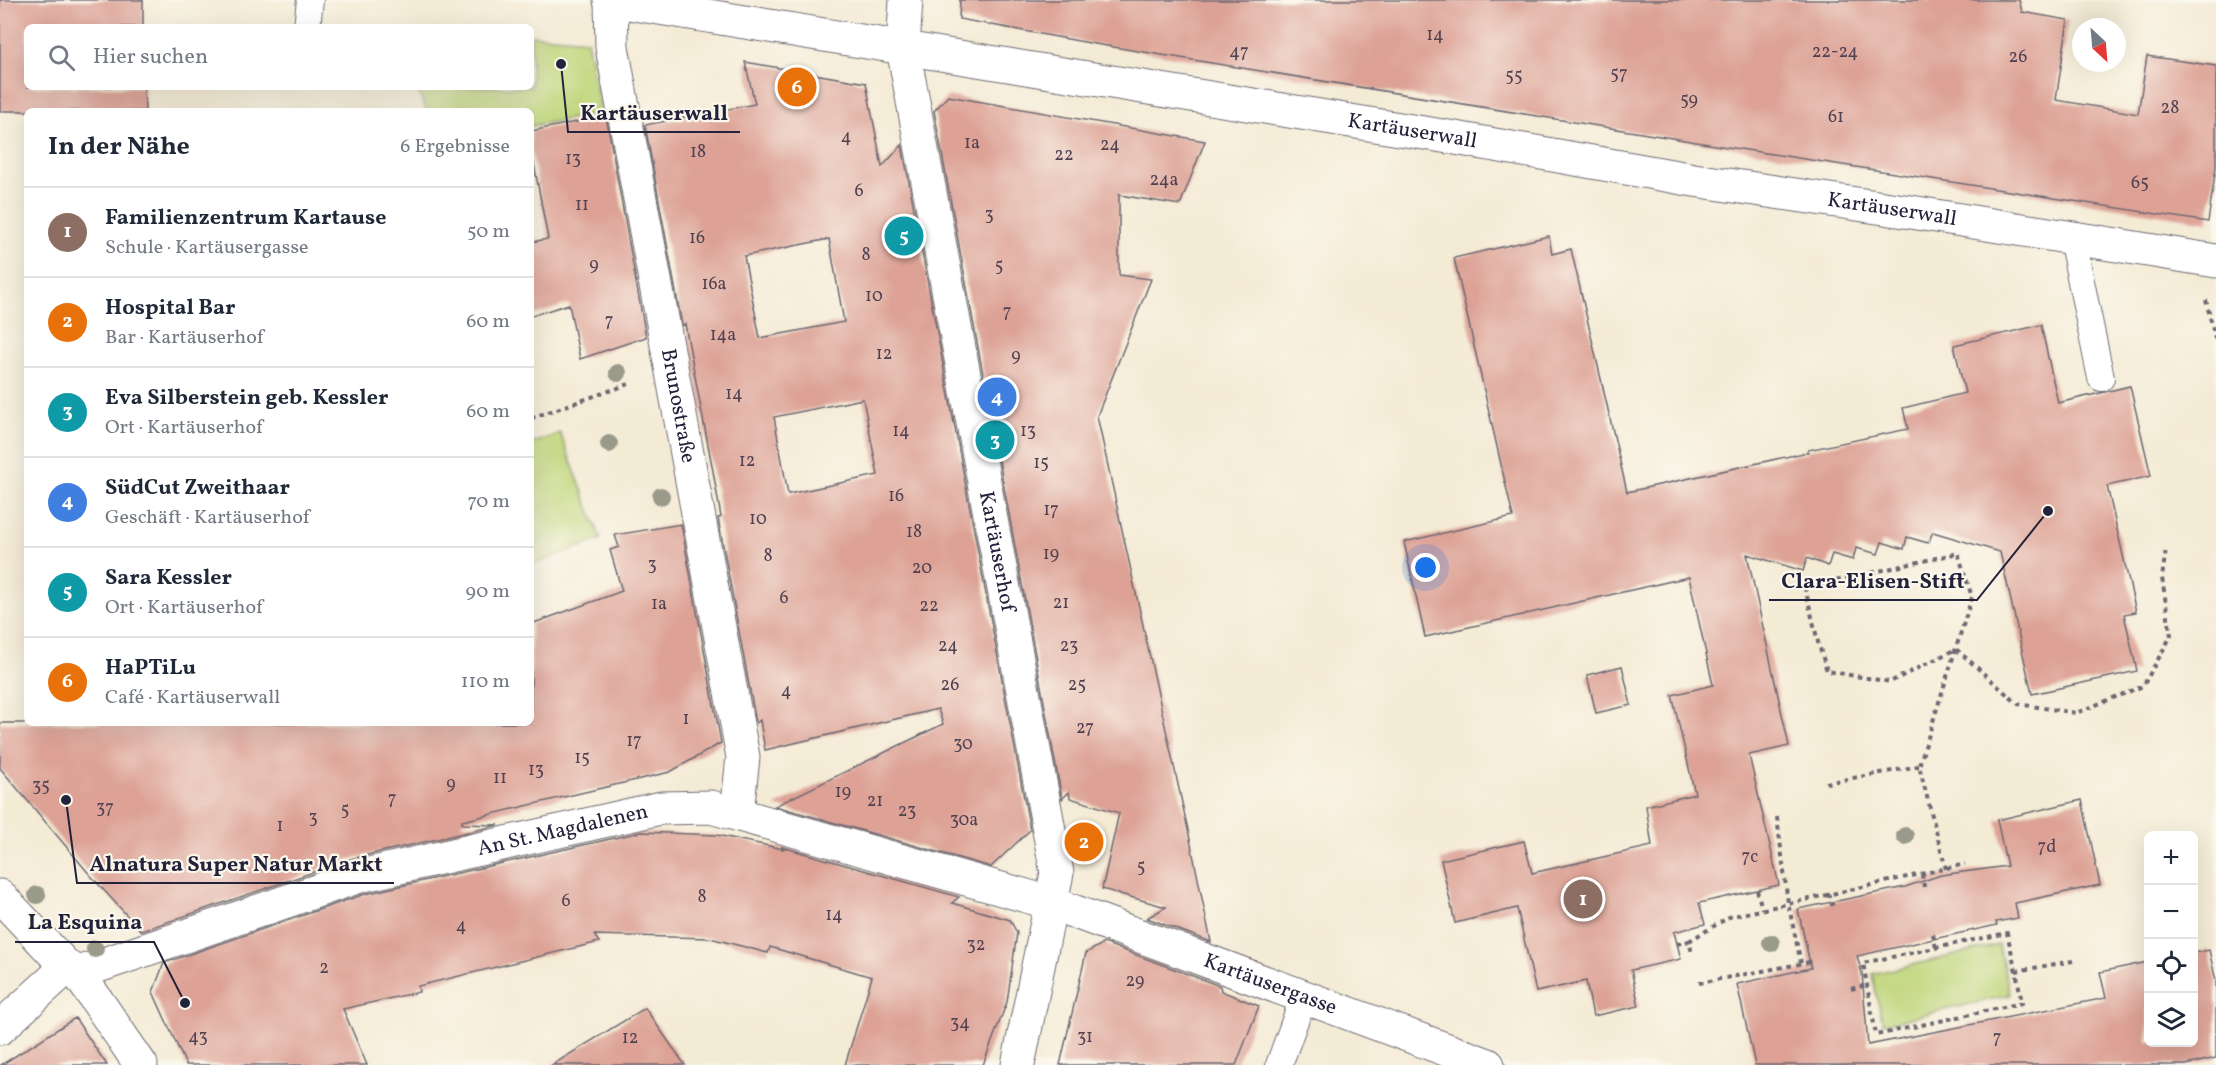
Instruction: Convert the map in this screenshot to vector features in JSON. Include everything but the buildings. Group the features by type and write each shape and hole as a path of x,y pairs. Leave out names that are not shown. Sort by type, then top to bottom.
{"street":[{"name":"Kartäuserwall","path":"611,0 1461,139 1659,174 2216,261"},
{"name":"Brunostraße","path":"611,0 612,47 673,369 742,757 737,813"},
{"name":"Kartäuserhof","path":"906,0 903,48 1057,873 1018,1065"},
{"name":"An St. Magdalenen","path":"72,970 360,876 661,808 711,807 737,813 1051,903"},
{"path":"0,896 72,970 141,1065"},
{"name":"Kartäusergasse","path":"1051,903 1488,1065"},
{"path":"0,1028 72,970"}],"lane":[{"path":"307,24 310,0"},
{"path":"2072,238 2100,378"},
{"path":"1279,1065 1304,996"}],"path":[{"path":"534,417 673,369"},
{"path":"1956,649 2018,704 2076,713 2143,686 2171,636 2162,578 2166,549"},
{"path":"1946,869 1919,766 1956,649 1972,597 1958,553 1806,588 1827,671 1890,682 1956,649"},
{"path":"1826,783 1919,766"},
{"path":"1777,818 1788,903 1801,963"},
{"path":"1677,944 1689,941 1729,916 1965,864"},
{"path":"1922,874 1924,887"},
{"path":"1757,890 1762,909"},
{"path":"1828,893 1833,907"},
{"path":"2007,933 2022,1003 1876,1035 1863,963 1936,948 2007,933"},
{"path":"1933,934 1936,948"},
{"path":"1689,941 1692,953"},
{"path":"2016,971 2073,961"},
{"path":"1699,983 1810,962"},
{"path":"1851,989 1867,985"}],"green space":[{"path":"534,35 587,40 601,113 534,125 534,108 426,108 417,90 534,90"},
{"path":"560,433 601,539 534,564 534,443"},
{"path":"1999,945 2010,995 1883,1024 1872,974"}],"place":[{"name":"Kartäuserwall","path":"561,64"},
{"name":"HaPTiLu","path":"797,87"},
{"name":"Sara Kessler","path":"904,236"},
{"name":"SüdCut Zweithaar","path":"997,397"},
{"name":"Eva Silberstein geb. Kessler","path":"995,440"},
{"name":"Clara-Elisen-Stift","path":"2048,511"},
{"name":"Alnatura Super Natur Markt","path":"66,800"},
{"name":"Hospital Bar","path":"1084,842"},
{"name":"Familienzentrum Kartause","path":"1583,899"},
{"name":"La Esquina","path":"185,1003"}]}
